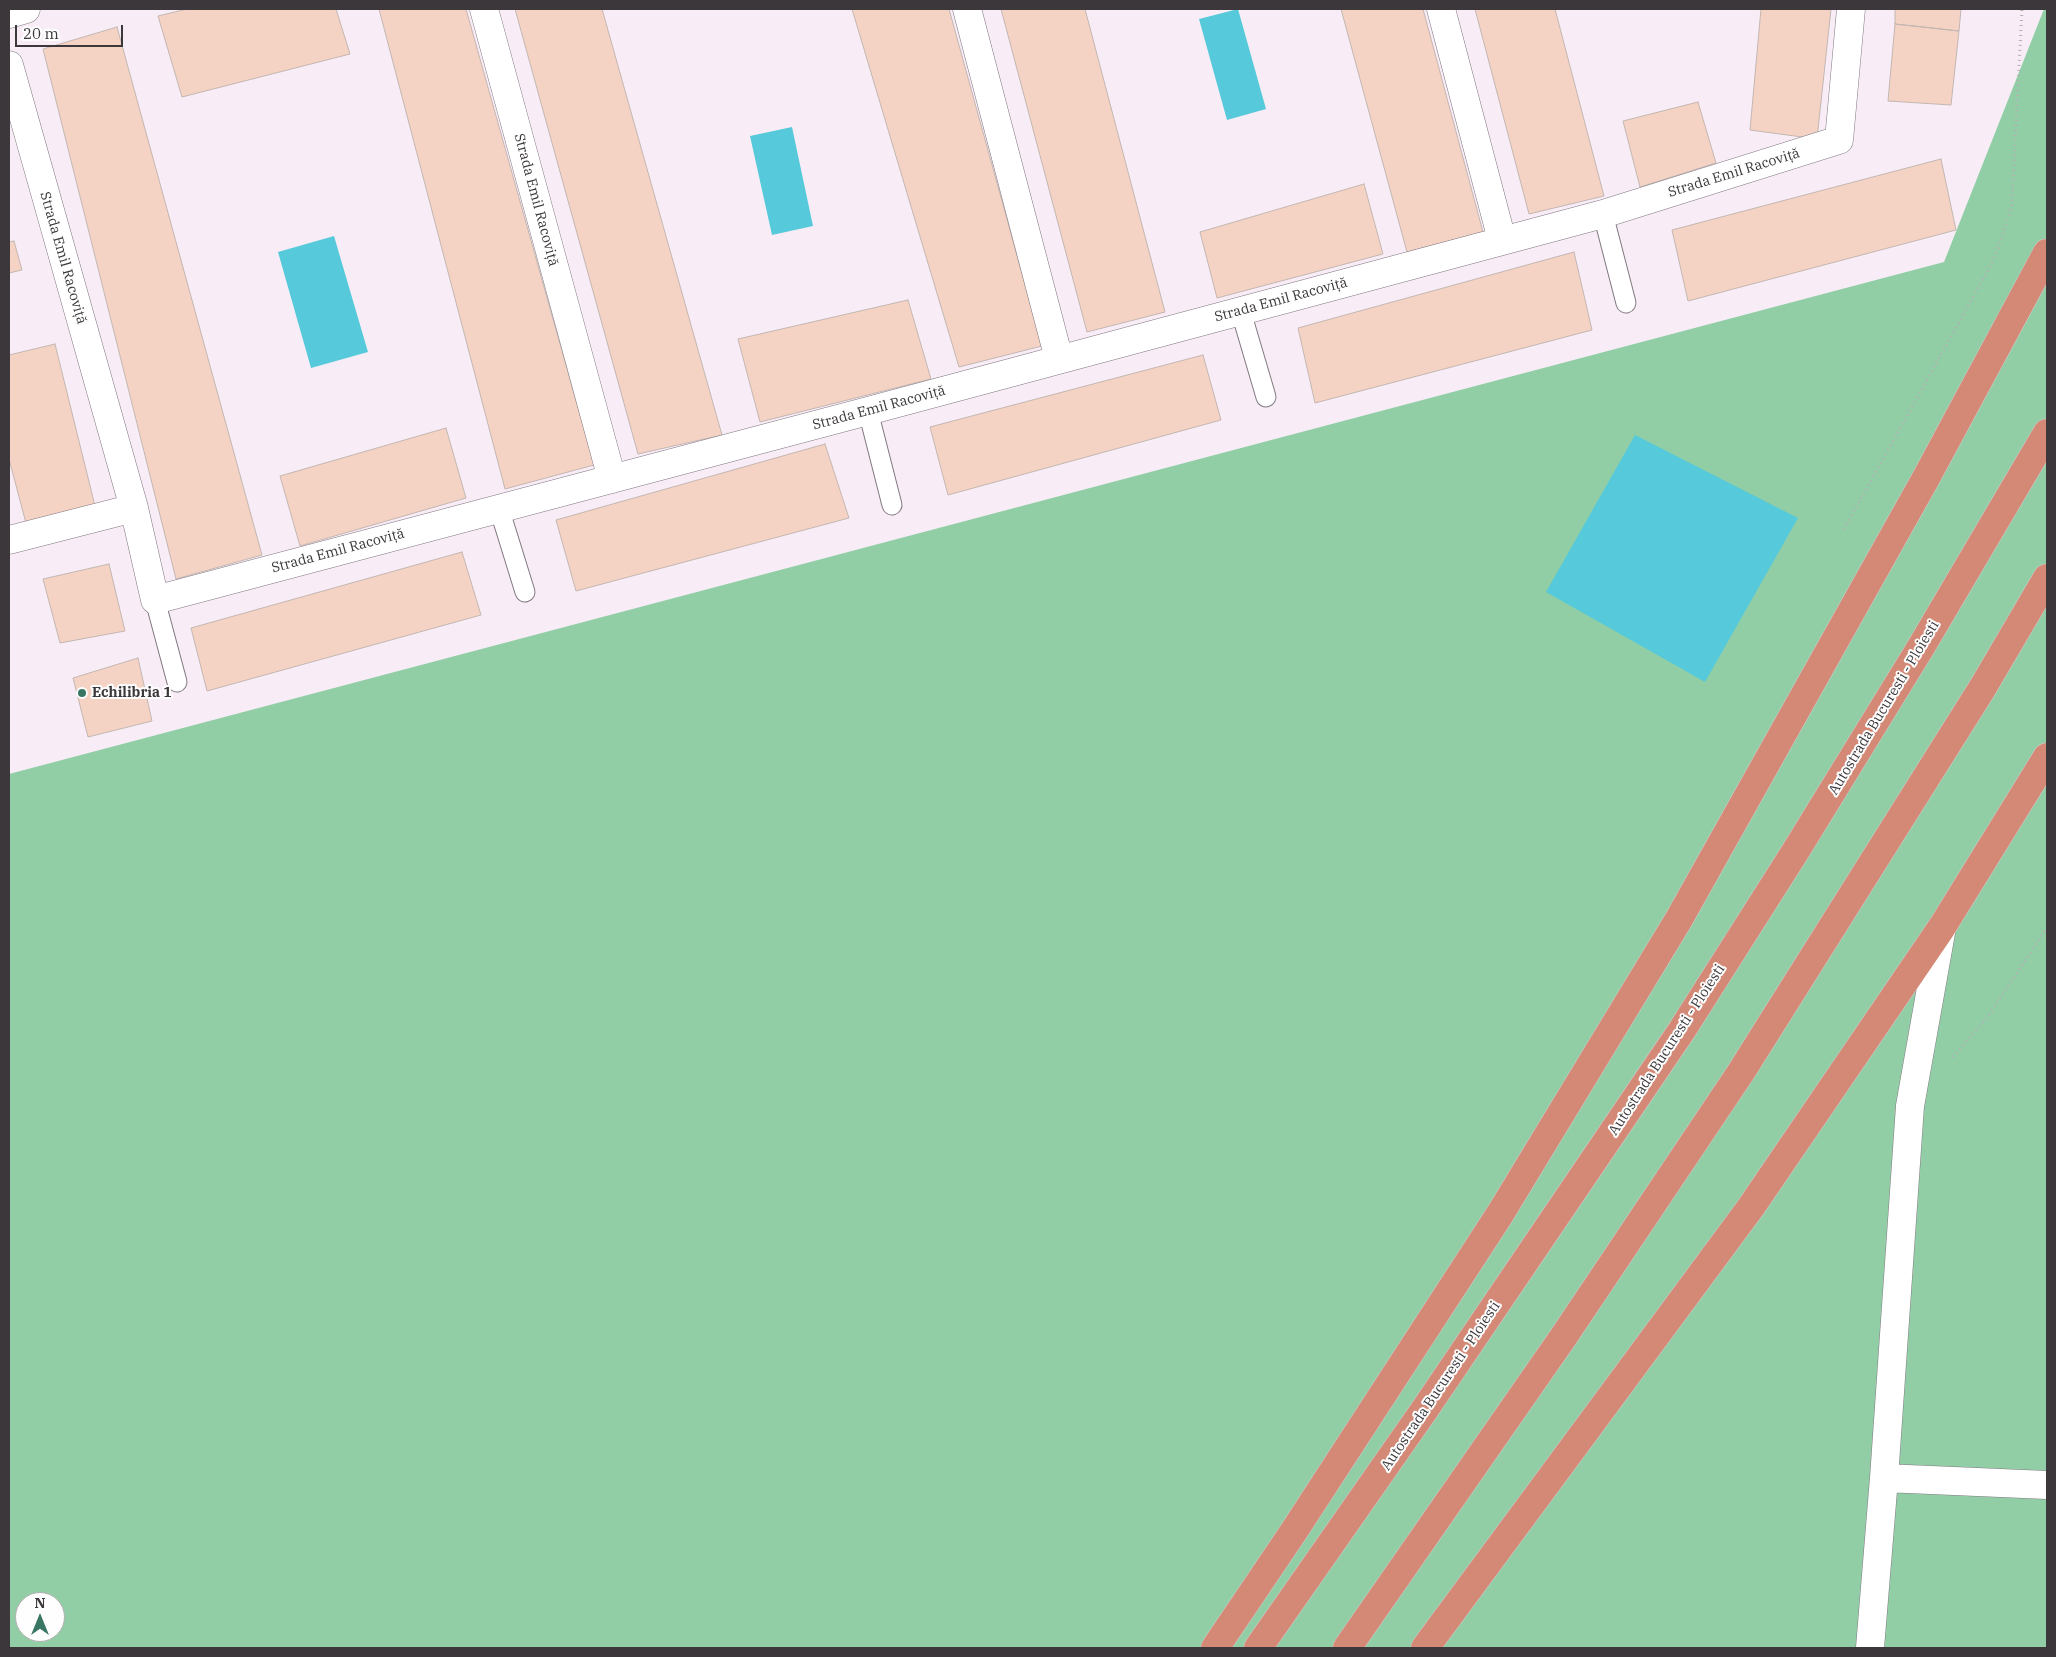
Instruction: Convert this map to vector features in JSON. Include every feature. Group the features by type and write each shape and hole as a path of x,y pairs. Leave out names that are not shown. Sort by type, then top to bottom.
{"highway":[{"path":"1214,1648 1299,1523 1500,1214 1679,919 1926,478 2047,253"},
{"name":"Autostrada Bucuresti - Ploiesti","path":"1258,1648 1425,1410 1682,1030 1795,852 1921,647 2047,433"},
{"path":"1346,1648 1564,1336 1740,1072 1948,744 2047,578"},
{"path":"1425,1648 1751,1207 1942,927 2047,757"}],"street":[{"path":"9,14 26,9"},
{"name":"Strada Emil Racoviță","path":"484,9 612,479"},
{"path":"967,9 1059,359"},
{"path":"1441,9 1502,240"},
{"name":"Strada Emil Racoviță","path":"9,65 134,508 156,600 1603,214 1839,140 1851,9"},
{"path":"9,540 134,508"},
{"path":"1870,1648 1910,1106 1942,927"},
{"path":"1884,1478 2047,1486"}],"lane":[{"path":"1603,214 1626,303"},
{"path":"1241,312 1266,397"},
{"path":"868,411 892,505"},
{"path":"500,508 525,592"},
{"path":"156,600 177,682"}],"path":[{"path":"1844,529 1992,263 2002,237 2012,204 2022,9"},
{"path":"1947,1064 1989,1015 2047,928"}],"green space":[{"path":"2044,9 2047,9 2047,1648 9,1648 9,774 1944,262"}],"water":[{"path":"1238,9 1266,109 1227,120 1199,19"},
{"path":"792,127 813,226 772,235 750,136"},
{"path":"334,236 368,352 311,368 278,252"},
{"path":"1635,435 1798,518 1705,682 1546,592"}],"building":[{"path":"187,9 336,9 350,54 182,97 158,16"},
{"path":"379,9 466,9 594,465 505,489"},
{"path":"515,9 602,9 722,435 638,454"},
{"path":"852,9 949,9 1042,346 959,367"},
{"path":"1001,9 1085,9 1165,312 1087,332"},
{"path":"1341,9 1423,9 1483,232 1407,252"},
{"path":"1475,9 1555,9 1604,196 1529,214"},
{"path":"1761,9 1831,9 1817,139 1750,130"},
{"path":"1895,9 1961,9 1959,31 1895,24"},
{"path":"1895,24 1959,31 1951,105 1888,101"},
{"path":"117,27 262,555 176,579 43,49"},
{"path":"1698,102 1716,163 1640,187 1623,121"},
{"path":"1941,159 1956,230 1688,301 1672,230"},
{"path":"1364,184 1383,254 1217,298 1200,232"},
{"path":"14,241 22,270 9,273 9,242"},
{"path":"1574,252 1592,330 1315,403 1298,328"},
{"path":"908,300 931,379 760,422 738,339"},
{"path":"55,344 96,510 27,527 9,459 9,355"},
{"path":"1203,355 1221,420 948,495 930,427"},
{"path":"446,428 466,498 300,546 280,476"},
{"path":"825,444 849,518 576,591 556,520"},
{"path":"462,552 481,615 207,691 191,628"},
{"path":"109,564 125,631 60,643 43,579"},
{"path":"138,658 152,721 88,737 73,678"}],"place":[{"name":"Echilibria 1","path":"82,693"}]}
